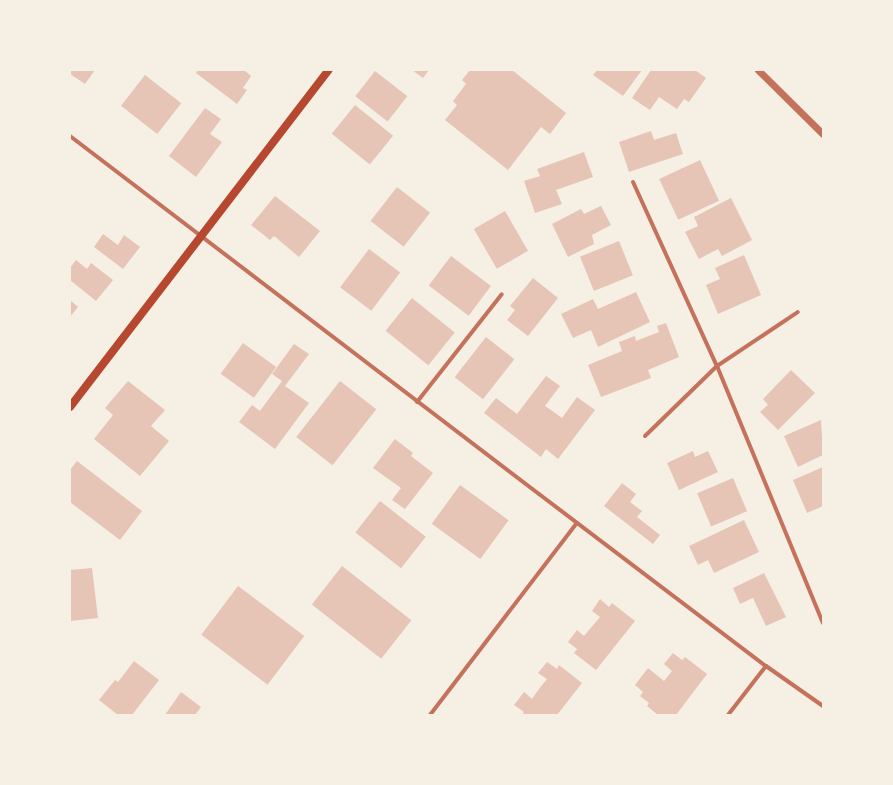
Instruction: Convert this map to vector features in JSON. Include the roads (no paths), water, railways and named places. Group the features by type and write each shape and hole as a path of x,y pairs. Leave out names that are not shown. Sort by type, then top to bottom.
{"main road":[{"path":"70,407 328,70"}],"street":[{"path":"758,70 823,134"},
{"path":"70,136 417,402 766,666 823,706"},
{"path":"633,182 717,366 823,623"},
{"path":"417,402 502,294"},
{"path":"645,436 717,366 798,312"},
{"path":"430,715 577,523"},
{"path":"728,715 766,666"}]}
